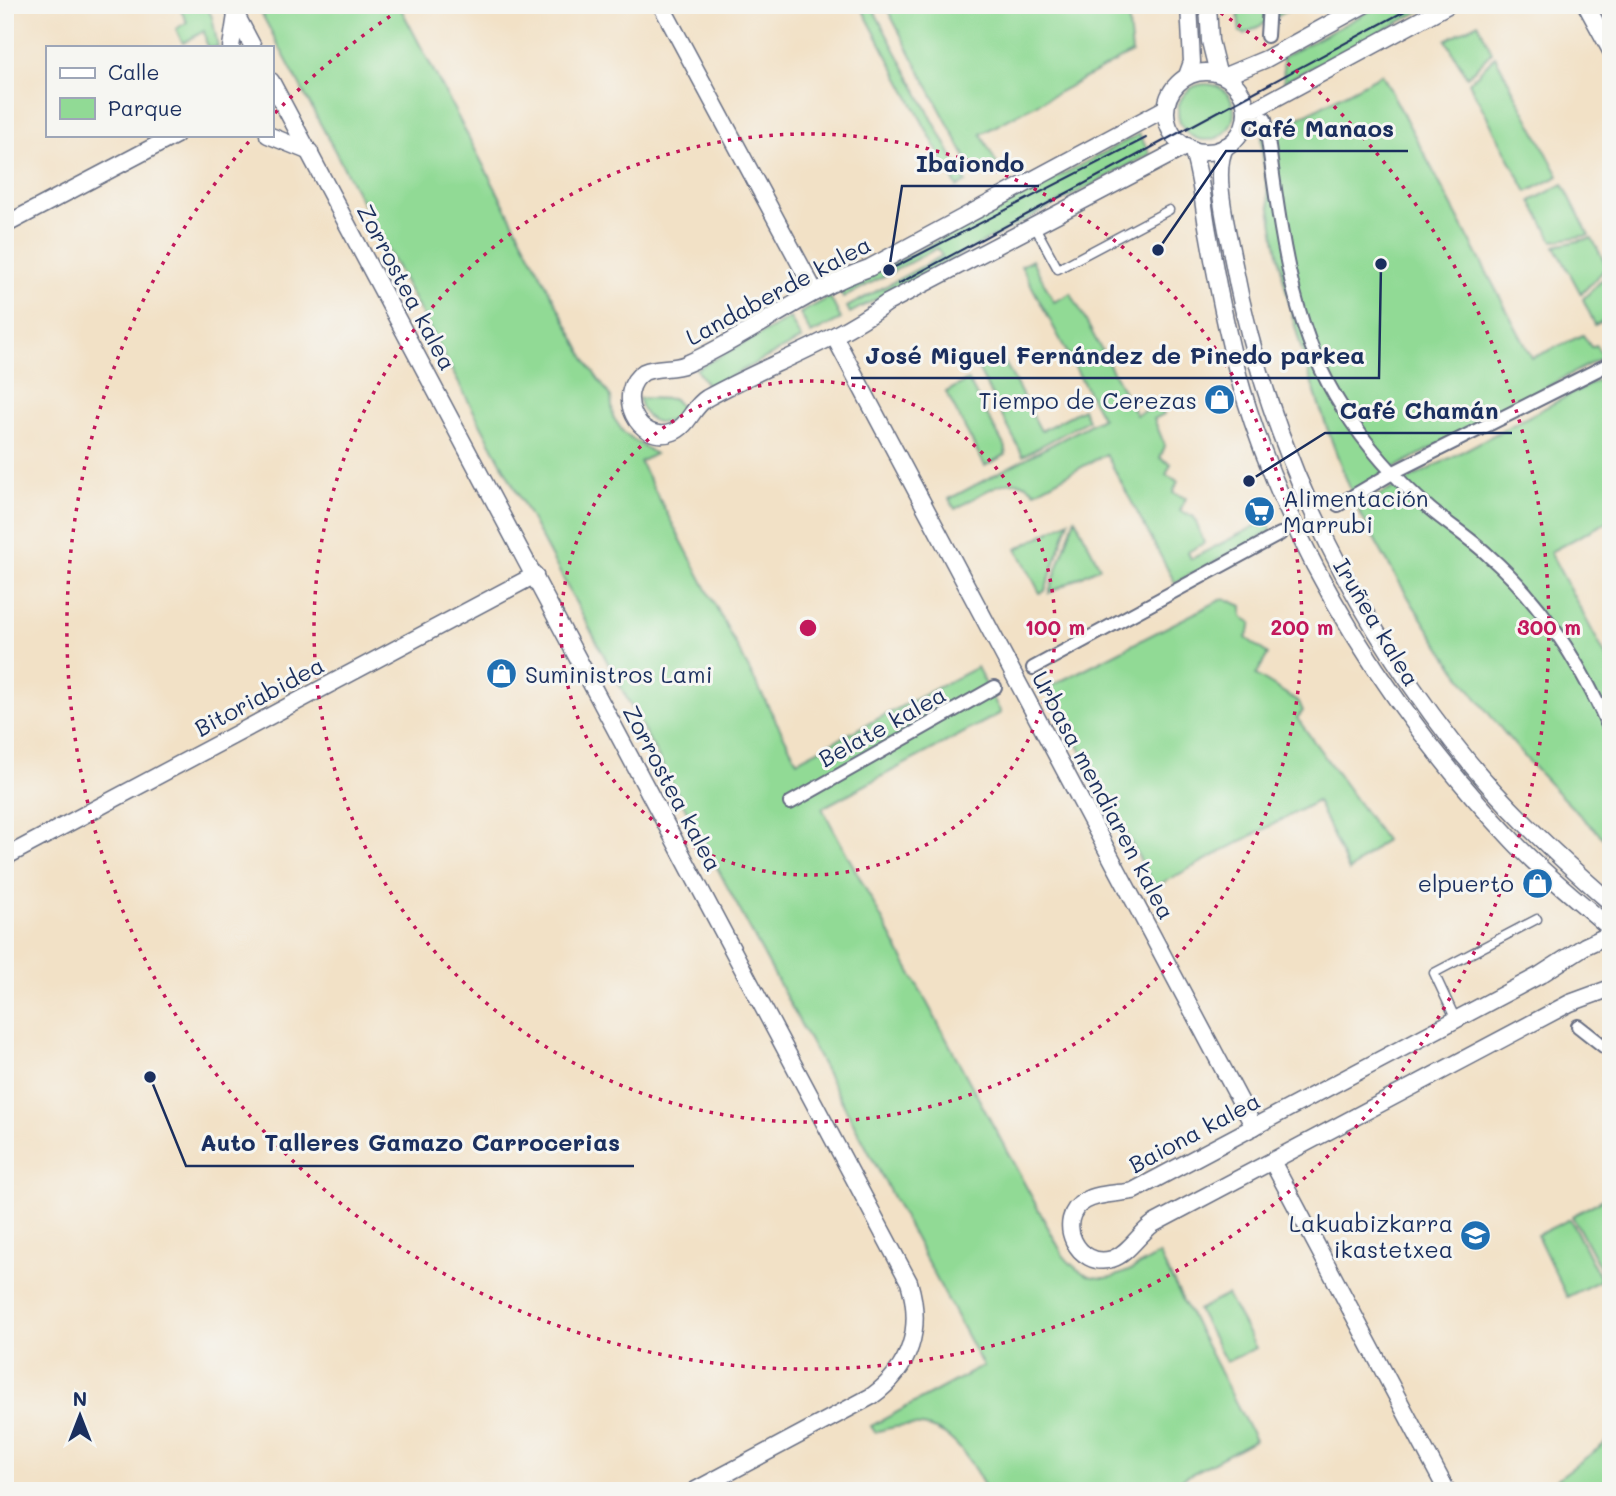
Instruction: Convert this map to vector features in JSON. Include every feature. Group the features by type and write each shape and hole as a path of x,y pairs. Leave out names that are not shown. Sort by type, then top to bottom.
{"street":[{"path":"661,5 815,292"},
{"path":"1189,5 1192,62 1187,76 1170,96 1166,108 1169,126 1189,148 1204,151 1226,146 1240,132 1246,114 1244,96 1222,75 1210,41 1209,5"},
{"path":"1267,36 1269,5"},
{"path":"1187,76 1202,72 1222,75 1266,59 1364,5"},
{"path":"1246,114 1448,5"},
{"path":"1586,5 1611,51"},
{"path":"231,46 233,10"},
{"path":"233,10 252,46"},
{"name":"Zorrostea kalea","path":"273,87 909,1283 916,1317 914,1337 906,1360 890,1383 872,1396 694,1491"},
{"name":"Landaberde kalea","path":"1166,108 869,268 815,292 689,363 644,372 632,387 630,410 648,430 662,434 674,431 683,425 705,399 834,336 887,303 1034,225 1189,148"},
{"path":"1265,119 1293,290 1312,354 1342,409 1374,452 1429,508 1489,555 1545,616 1587,680 1611,732"},
{"path":"5,225 174,136"},
{"path":"270,136 310,152"},
{"name":"Iruñea kalea","path":"1226,146 1220,162 1222,187 1237,285 1251,340 1294,472 1328,545 1402,672 1451,740 1505,803 1611,903"},
{"name":"Iruñea kalea","path":"1189,148 1200,175 1218,286 1243,392 1278,484 1332,597 1395,698 1453,774 1514,842 1610,937"},
{"name":"Urbasa mendiaren kalea","path":"834,336 1254,1127"},
{"path":"1338,505 1394,472 1611,363"},
{"path":"1033,668 1280,534"},
{"name":"Bitoriabidea","path":"5,857 535,575"},
{"name":"Belate kalea","path":"790,803 995,687"},
{"name":"Baiona kalea","path":"1610,937 1585,946 1540,975 1133,1191 1095,1196 1081,1203 1072,1216 1072,1240 1088,1258 1102,1261 1114,1259 1153,1224 1273,1163 1570,1003 1611,988"},
{"path":"1578,1026 1611,1052"},
{"path":"1273,1163 1447,1491"}],"lane":[{"path":"1034,225 1058,269 1169,210"},
{"path":"1456,1020 1434,973 1537,919"}],"green space":[{"path":"178,5 206,5 212,17 218,46 207,46 204,31 183,43 176,29 187,22"},
{"path":"257,5 399,5 589,366 611,397 613,417 624,433 655,454 640,462 797,761 977,667 1001,713 822,808 1063,1255 1086,1275 1098,1278 1121,1274 1159,1254 1255,1440 1182,1479 1187,1491 987,1491 966,1456 944,1434 915,1426 875,1432 871,1426 983,1366"},
{"path":"860,5 871,5 966,182 957,187"},
{"path":"885,5 1127,5 1132,53 981,134 998,166 976,177"},
{"path":"1237,5 1298,5 1245,34 1240,32"},
{"path":"1381,5 1432,5 1284,82 1283,57"},
{"path":"1478,23 1492,52 1467,77 1446,40"},
{"path":"1495,56 1559,176 1527,192 1469,83"},
{"path":"1382,74 1532,358 1583,335 1591,347 1596,345 1603,357 1351,491 1319,404 1293,318 1266,185 1261,138"},
{"path":"1200,84 1212,84 1226,92 1234,106 1232,123 1226,132 1212,140 1200,140 1183,128 1178,118 1178,106 1190,89"},
{"path":"1139,134 1150,154 850,313 847,307 942,256 937,248 843,298 840,292"},
{"path":"1563,184 1589,235 1553,241 1531,201"},
{"path":"1592,238 1607,267 1581,294 1555,246"},
{"path":"1032,260 1054,302 1071,293 1136,415 1160,404 1164,414 1154,419 1165,446 1160,458 1171,464 1166,475 1178,481 1173,493 1186,498 1180,511 1194,517 1204,543 1188,552 1191,559 1267,520 1272,531 1175,583 1106,454 1035,492 1017,482 1006,483 955,509 949,499 1102,418 1021,266"},
{"path":"1609,273 1611,317 1595,325 1583,299"},
{"path":"830,297 841,319 811,334 800,313"},
{"path":"790,318 801,339 709,388 696,369"},
{"path":"1001,355 1041,431 1083,409 1088,420 1023,456 977,367"},
{"path":"1611,373 1611,520 1550,552 1611,666 1611,845 1534,768 1469,687 1411,601 1357,507"},
{"path":"968,380 1006,449 1005,455 985,466 946,392"},
{"path":"639,398 674,399 684,411 671,421 657,422 645,414"},
{"path":"1075,518 1100,567 1049,593"},
{"path":"1069,521 1045,591 1040,593 1017,549"},
{"path":"1224,598 1242,606 1242,617 1252,623 1246,638 1268,654 1256,675 1299,702 1303,711 1297,718 1385,840 1349,871 1317,801 1155,887 1047,688"},
{"path":"1611,1195 1611,1288 1572,1216"},
{"path":"1570,1219 1601,1280 1567,1297 1537,1235"},
{"path":"1227,1295 1256,1348 1226,1362 1198,1310"},
{"path":"1611,1439 1611,1491 1541,1491"}],"tram line":[{"path":"898,284 1416,5"},
{"path":"889,270 1146,138"}],"place":[{"name":"Café Manaos","path":"1158,250"},
{"name":"José Miguel Fernández de Pinedo parkea","path":"1381,264"},
{"name":"Ibaiondo","path":"889,270"},
{"name":"Tiempo de Cerezas","path":"1220,400"},
{"name":"Café Chamán","path":"1249,481"},
{"name":"Alimentación Marrubi","path":"1260,511"},
{"name":"Suministros Lami","path":"502,674"},
{"name":"elpuerto","path":"1537,883"},
{"name":"Auto Talleres Gamazo Carrocerias","path":"150,1077"},
{"name":"Lakuabizkarra ikastetxea","path":"1476,1236"}]}
